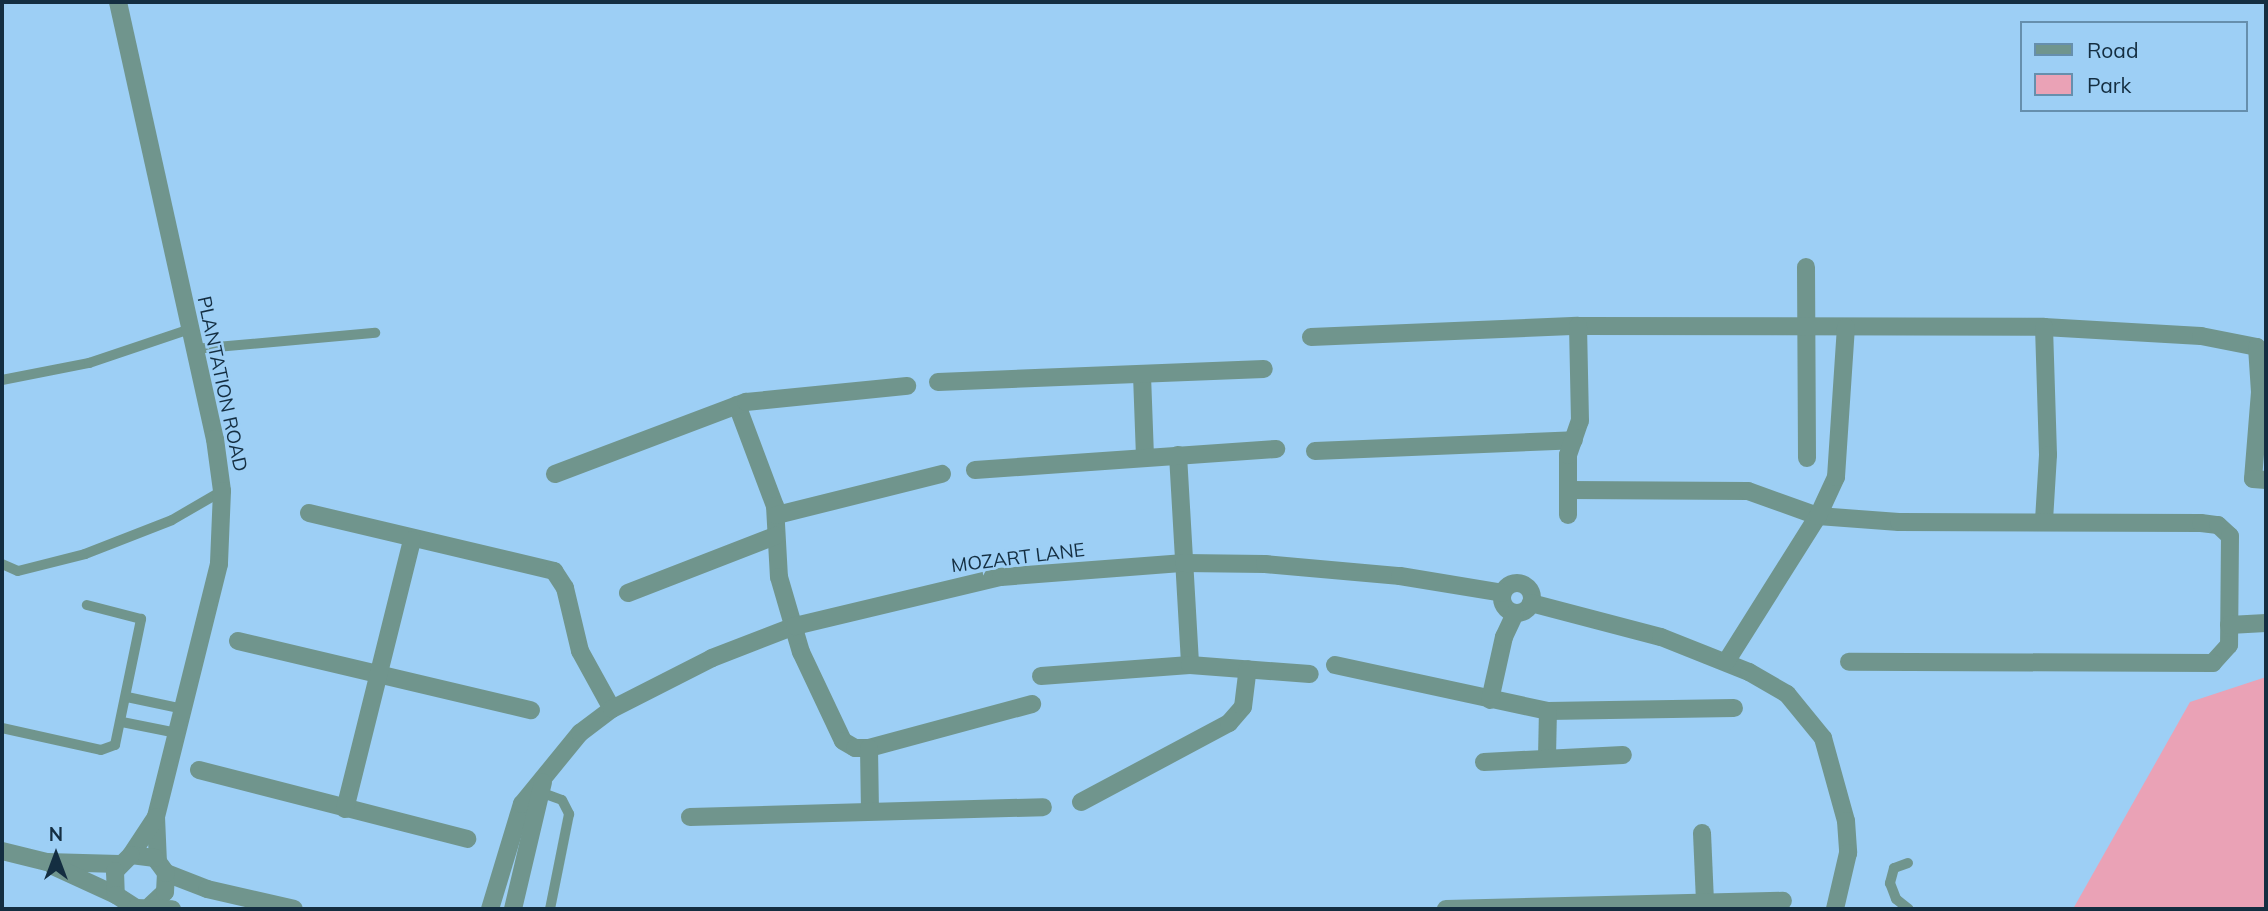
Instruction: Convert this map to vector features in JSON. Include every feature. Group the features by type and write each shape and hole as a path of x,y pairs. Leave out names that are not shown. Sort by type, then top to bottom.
{"street":[{"name":"PLANTATION ROAD","path":"118,2 190,328 222,491 219,564 156,817 162,867"},
{"path":"1806,267 1807,458"},
{"path":"1568,514 1567,460 1580,421 1578,326"},
{"path":"1311,337 1578,326 1806,330 1846,327 2044,327 2201,336 2262,347 2253,479 2266,480"},
{"path":"1726,662 1818,516 1839,462 1846,327"},
{"path":"2044,327 2048,454 2045,520"},
{"path":"938,382 1264,369"},
{"path":"1142,375 1146,457"},
{"path":"555,474 737,405 906,386"},
{"path":"737,405 777,515 775,536 779,577 807,668 840,737 855,748 869,748 1032,704"},
{"path":"1315,451 1574,440"},
{"path":"975,470 1276,449"},
{"path":"1178,454 1190,665"},
{"path":"777,515 942,474"},
{"path":"1568,490 1748,491 1818,516 1899,522 2045,520 2218,525 2230,536 2233,554 2229,645 2222,655 2200,664 2066,660 1849,662"},
{"path":"309,513 558,574 580,650 611,709"},
{"path":"628,593 775,536"},
{"path":"345,809 412,540"},
{"name":"MOZART LANE","path":"490,909 522,804 543,784 579,733 611,709 726,651 796,626 1001,577 1184,563 1265,564 1400,576 1503,593"},
{"path":"1515,613 1504,605 1503,593 1510,585 1520,584 1531,593 1531,603"},
{"path":"1490,700 1504,637 1515,613 1531,603 1640,631 1726,662 1787,694 1823,738 1849,841 1835,909"},
{"path":"2229,625 2266,623"},
{"path":"238,640 531,710"},
{"path":"1335,664 1548,711 1734,708"},
{"path":"1041,676 1190,665 1310,674"},
{"path":"1081,802 1229,723 1243,707 1248,669"},
{"path":"1547,757 1548,711"},
{"path":"869,748 870,809"},
{"path":"1484,762 1623,755"},
{"path":"199,770 467,839"},
{"name":"MOZART LANE","path":"513,909 543,784"},
{"path":"690,817 870,809 1043,807"},
{"name":"PLANTATION ROAD","path":"125,859 156,817"},
{"path":"1702,832 1705,903"},
{"path":"2,851 47,862 116,895 128,905 172,909"},
{"path":"47,862 125,859 146,855 162,867 207,889 294,909"},
{"path":"116,895 113,879 125,859"},
{"path":"151,905 165,892 162,867"},
{"path":"1447,909 1684,906 1783,901"}],"lane":[{"path":"2,380 89,363 190,328"},
{"path":"194,349 375,333"},
{"path":"2,564 18,571 85,554 172,520 222,491"},
{"path":"2,728 108,750 115,745 122,722 141,619 87,605"},
{"path":"127,696 183,709"},
{"path":"122,722 177,733"},
{"path":"543,784 562,800 569,814 550,909"},
{"path":"1908,863 1894,868 1890,883 1896,899 1909,909"}],"green space":[{"path":"2266,677 2266,909 2073,909 2190,702"}]}
